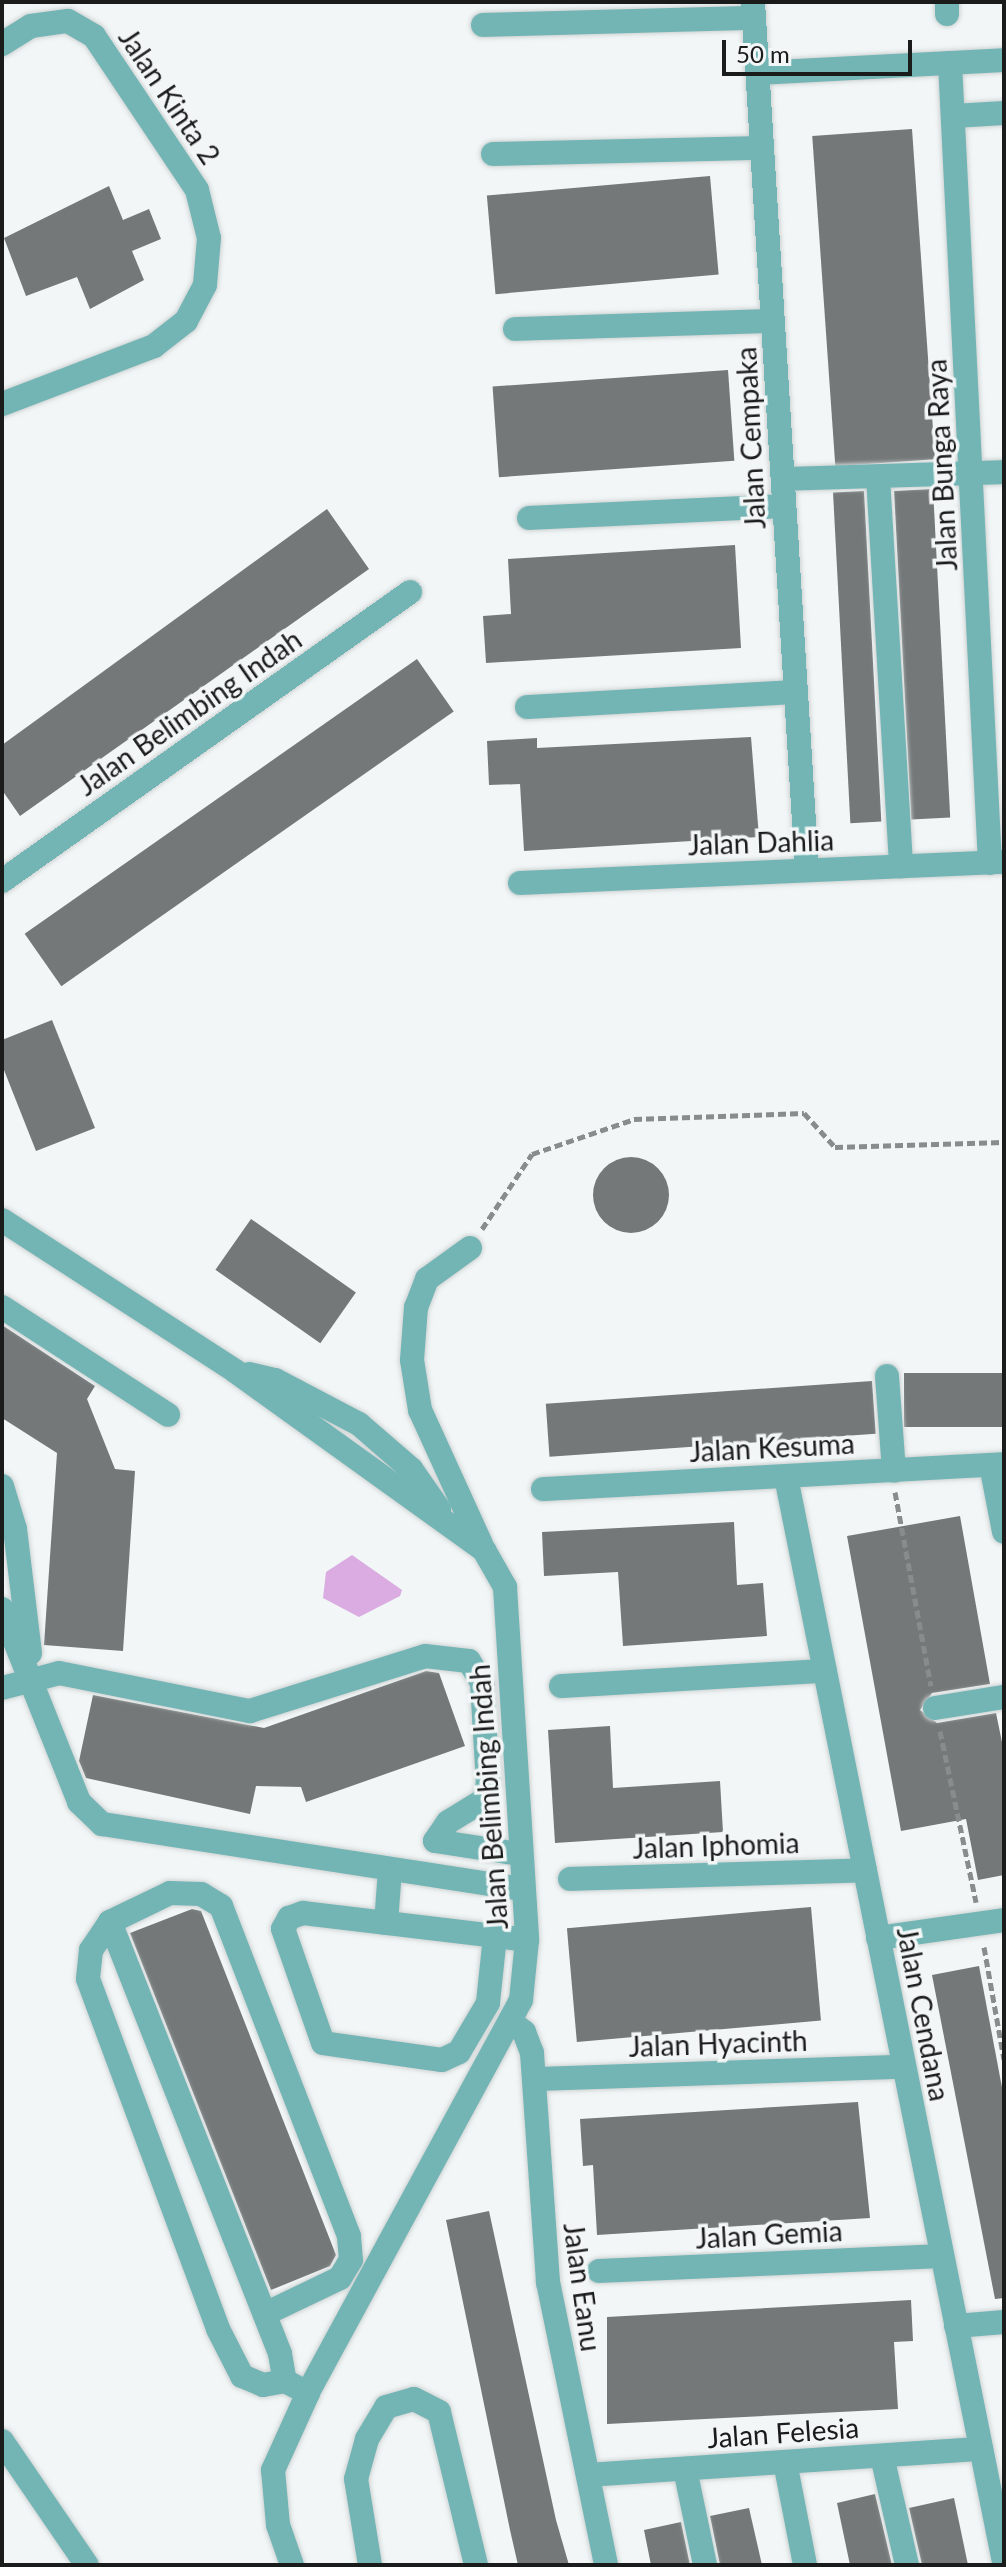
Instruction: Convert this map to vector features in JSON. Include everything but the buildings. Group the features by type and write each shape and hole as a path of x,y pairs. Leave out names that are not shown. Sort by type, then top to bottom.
{"street":[{"path":"483,25 754,10"},
{"name":"Jalan Cempaka","path":"754,10 807,870"},
{"name":"Jalan Kinta 2","path":"2,44 31,26 68,21 94,36 197,190 209,238 205,285 186,321 154,346 2,404"},
{"path":"758,73 1004,60"},
{"name":"Jalan Bunga Raya","path":"950,63 971,474 997,863"},
{"path":"954,116 1004,113"},
{"path":"493,154 762,148"},
{"path":"515,329 773,321"},
{"path":"783,479 1004,472"},
{"path":"878,477 901,866"},
{"path":"529,518 784,506"},
{"name":"Jalan Belimbing Indah","path":"2,881 410,592"},
{"path":"527,707 796,692"},
{"name":"Jalan Dahlia","path":"520,883 997,863"},
{"name":"Jalan Belimbing Indah","path":"2,1220 235,1371 484,1550 505,1587 527,1974 510,2021 308,2393 273,2470 278,2525 292,2565"},
{"path":"470,1248 427,1279 416,1307 412,1360 420,1410 484,1550"},
{"path":"2,1307 168,1415"},
{"path":"887,1376 894,1471"},
{"path":"997,1464 1004,1532"},
{"name":"Jalan Kesuma","path":"543,1489 997,1464"},
{"name":"Jalan Cendana","path":"786,1477 1004,2562"},
{"path":"2,1486 15,1529 33,1679"},
{"path":"2,1609 33,1679 79,1802 102,1824 522,1889"},
{"path":"2,1688 59,1673 250,1711 425,1656 469,1661 482,1683 488,1783 484,1800 448,1822 435,1841 422,1875"},
{"path":"561,1686 825,1671"},
{"path":"935,1708 1004,1697"},
{"path":"435,1841 519,1854"},
{"path":"386,1923 390,1870"},
{"name":"Jalan Iphomia","path":"570,1879 865,1870"},
{"path":"265,2314 340,2278 351,2260 349,2236 221,1906 201,1894 170,1893 110,1922 91,1950 88,1979 218,2329 242,2376 263,2385 285,2381 308,2393"},
{"path":"495,1936 488,2003 452,2059 333,2049 316,2035 283,1929 289,1918 303,1913 495,1936 527,1940"},
{"path":"110,1922 265,2314 285,2381"},
{"path":"878,1938 992,1922"},
{"name":"Jalan Eanu","path":"510,2021 524,2032 535,2079 548,2282 606,2565"},
{"name":"Jalan Hyacinth","path":"535,2079 904,2067"},
{"name":"Jalan Gemia","path":"599,2271 942,2256"},
{"path":"956,2326 1004,2322"},
{"path":"370,2565 356,2479 363,2452 386,2407 414,2399 439,2412 476,2565"},
{"path":"2,2441 87,2565"},
{"name":"Jalan Felesia","path":"588,2475 981,2449"},
{"path":"882,2456 907,2565"},
{"path":"785,2462 805,2565"},
{"path":"685,2469 705,2565"}],"path":[{"path":"470,1248 532,1154 634,1119 804,1113 835,1147 1004,1142"},
{"path":"992,1922 1004,2059"}],"shaded area":[{"path":"352,1555 402,1590 400,1596 359,1617 323,1598 326,1572"}]}
